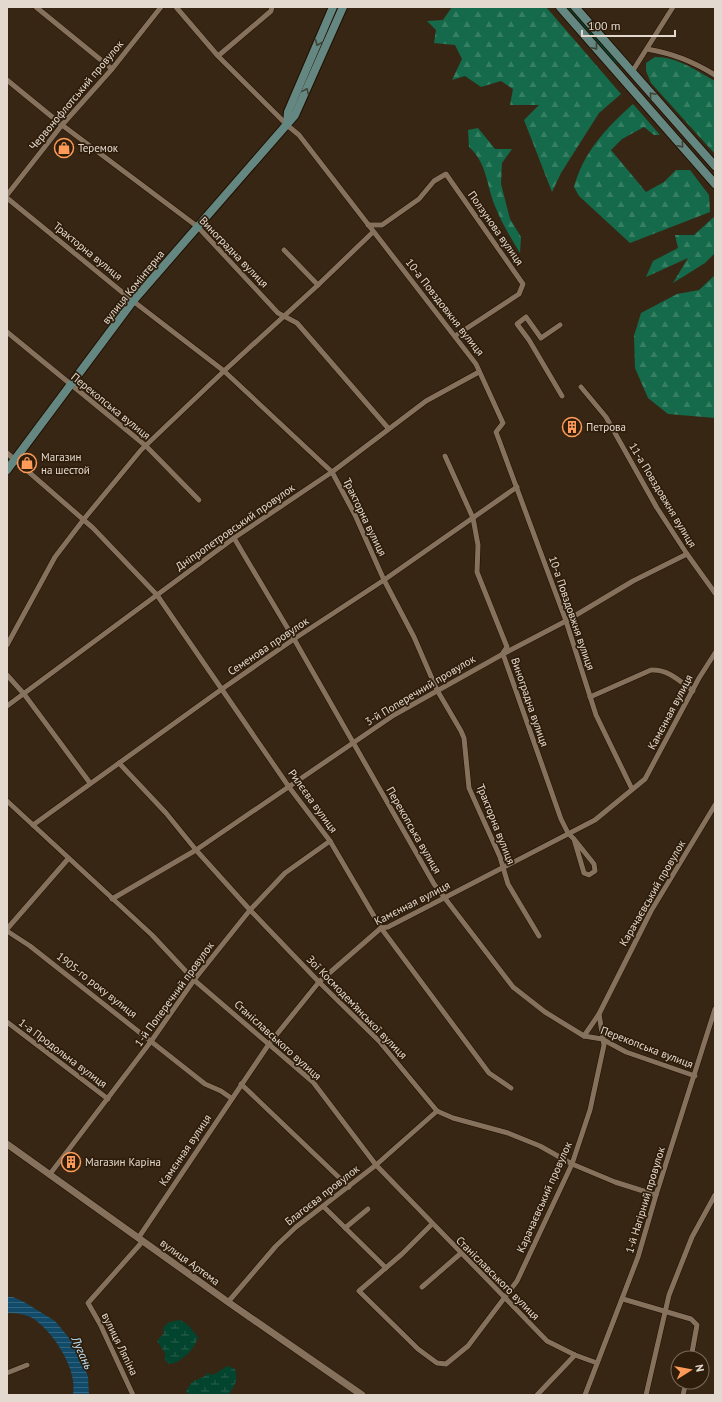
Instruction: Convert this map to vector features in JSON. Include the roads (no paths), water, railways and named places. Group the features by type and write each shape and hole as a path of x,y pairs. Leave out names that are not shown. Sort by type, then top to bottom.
{"main road":[{"path":"287,125 288,112 333,7"},
{"name":"вулиця Комінтерна","path":"7,470 133,301 295,115 343,7"},
{"path":"560,7 715,184"},
{"path":"575,7 715,166"}],"street":[{"path":"36,7 112,69"},
{"name":"Червонофлотський провулок","path":"7,197 62,125 112,69 161,7"},
{"name":"10-а Повздовжня вулиця","path":"176,7 218,56 287,125 299,135 476,364 503,423 496,432 566,621 596,715 632,789"},
{"path":"218,56 271,11 272,7"},
{"path":"632,72 673,7"},
{"path":"647,49 667,52 689,60 715,75"},
{"name":"Виноградна вулиця","path":"7,80 62,125 198,227 278,313 297,323 388,428"},
{"name":"Ползунова вулиця","path":"368,225 382,225 419,199 434,181 446,174 523,284 519,294 455,336"},
{"name":"Тракторна вулиця","path":"7,197 133,301 224,371 332,472 355,515 384,580 414,637 437,690 464,738 469,788 503,867 508,884 539,936"},
{"path":"7,645 55,557 84,519 146,446 283,315 318,285 373,232"},
{"path":"284,250 318,285"},
{"path":"560,325 540,338 526,317 517,324 529,340 562,396"},
{"name":"Перекопська вулиця","path":"7,332 146,446 199,500"},
{"name":"Дніпропетровський провулок","path":"7,706 234,538 332,472 388,428 426,401 479,372"},
{"name":"11-а Повздовжня вулиця","path":"581,387 606,417 657,508 715,593"},
{"path":"7,453 15,460"},
{"name":"Виноградна вулиця","path":"445,456 473,518 478,544 477,572 507,647 503,654 546,778 568,833 574,839 594,864 595,871 589,875 584,873 574,839"},
{"name":"Рилєєва вулиця","path":"15,460 84,519 157,595 289,787 330,841 381,928 489,1073 511,1088"},
{"name":"Семенова провулок","path":"33,825 222,689 294,639 384,580 517,487"},
{"name":"Перекопська вулиця","path":"234,538 294,639 434,884 513,987 545,1012 584,1036 602,1039 626,1052 695,1076"},
{"name":"3-й Поперечний провулок","path":"112,899 196,850 394,715 437,690 566,621 633,581 687,554"},
{"name":"Камєнная вулиця","path":"88,1303 141,1240 231,1098 269,1044 319,982 381,928 388,927 594,820 645,779 715,653"},
{"path":"590,697 651,670 660,669 670,674 693,691"},
{"path":"7,675 24,694 90,783"},
{"name":"Зої Космодем’янської вулиця","path":"119,763 166,813 196,850 250,910 319,982 379,1041 437,1111 453,1118 508,1134 540,1146 572,1164 615,1182 656,1195"},
{"name":"Станіславського вулиця","path":"7,801 152,935 194,980 313,1082 376,1165 460,1254 547,1341 575,1355 596,1363"},
{"name":"Карачаєвський провулок","path":"584,1036 599,1014 651,911 715,805"},
{"name":"1-й Поперечний провулок","path":"50,1174 152,1040 194,980 250,910 285,873 330,841"},
{"path":"7,930 68,859"},
{"name":"1905-го року вулиця","path":"7,930 152,1040 206,1084 221,1091 231,1098"},
{"name":"1-й Нагірний провулок","path":"585,1395 596,1363 623,1300 638,1257 715,1009"},
{"name":"Карачаєвський провулок","path":"386,1268 359,1291 418,1349 437,1363 446,1364 468,1346 505,1299 517,1281 572,1164 590,1110 604,1045 599,1014"},
{"name":"1-а Продольна вулиця","path":"7,1022 108,1099"},
{"path":"241,1084 349,1187"},
{"name":"Благоєва провулок","path":"228,1302 276,1246 296,1227 324,1207 376,1165 437,1111"},
{"name":"вулиця Артема","path":"7,1144 228,1302 362,1395"},
{"path":"646,1395 669,1295 692,1237 715,1195"},
{"path":"324,1207 386,1268 432,1224"},
{"path":"345,1228 368,1209"},
{"path":"422,1287 460,1254"},
{"path":"623,1300 691,1319 697,1325 692,1350"},
{"name":"вулиця Ляпіна","path":"88,1303 100,1324 133,1395"},
{"path":"537,1395 575,1355"},
{"path":"7,1373 27,1366"}],"water":[{"path":"7,1297 13,1297 24,1302 55,1321 78,1349 88,1377 89,1395 73,1395 74,1385 72,1375 63,1353 49,1333 34,1319 21,1314 7,1313"}],"place":[{"name":"Теремок","path":"64,148"},
{"name":"Петрова","path":"572,427"},
{"name":"Магазин на шестой","path":"27,463"},
{"name":"Магазин Каріна","path":"71,1162"}],"water label":[{"name":"Лугань","path":"82,1353"}]}
